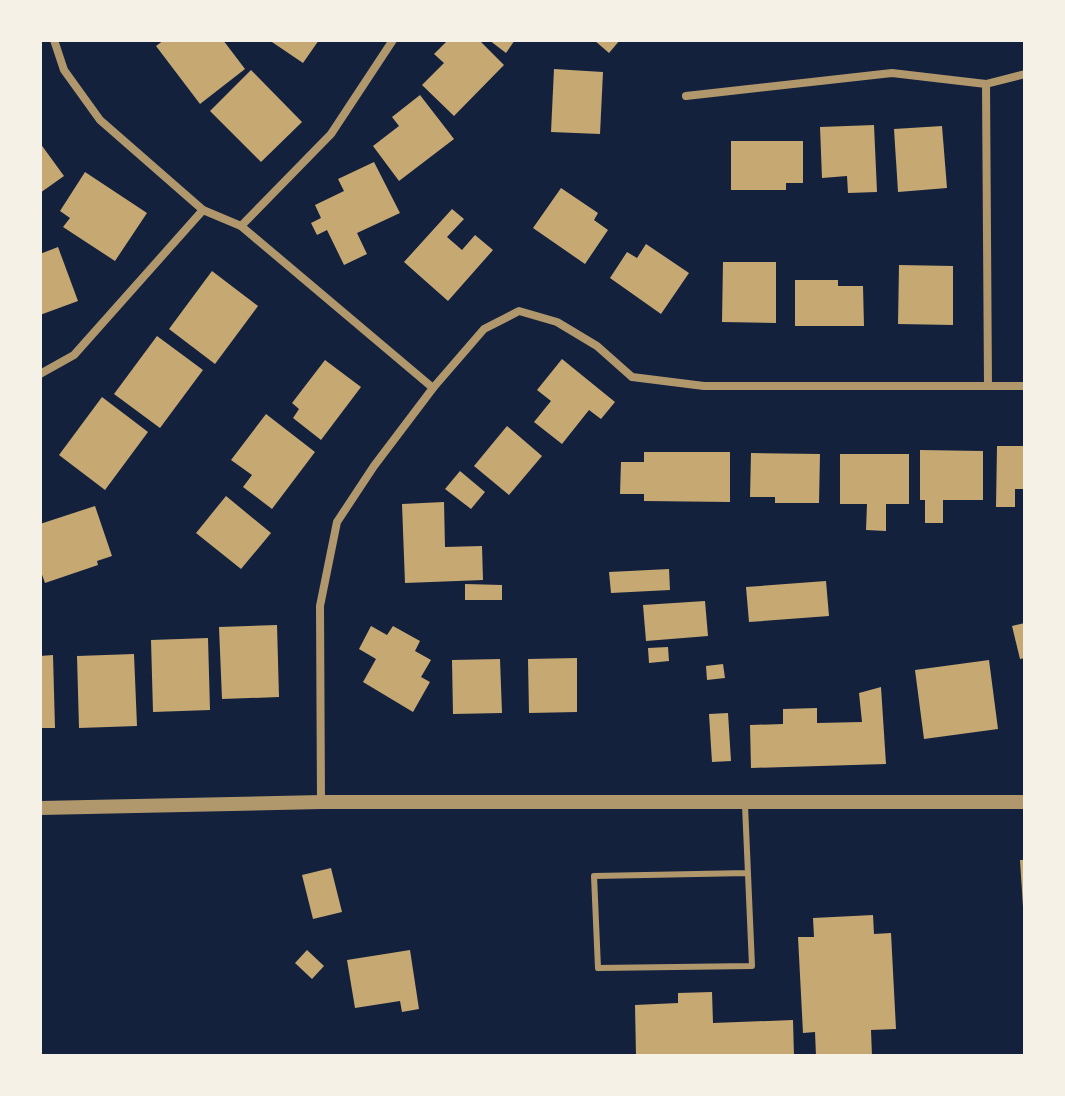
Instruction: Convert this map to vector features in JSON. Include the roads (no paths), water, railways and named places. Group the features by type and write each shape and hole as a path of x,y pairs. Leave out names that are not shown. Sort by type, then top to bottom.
{"street":[{"path":"54,40 64,70 100,120 203,210 241,226 433,388"},
{"path":"241,226 331,134 393,40"},
{"path":"686,96 892,73 986,84 1025,74"},
{"path":"986,84 988,386"},
{"path":"40,374 74,355 203,210"},
{"path":"321,802 320,606 337,522 374,466 433,388 484,329 519,311 557,322 597,346 632,377 704,386 1025,386"},
{"path":"40,808 321,802 1025,802"}],"lane":[{"path":"744,801 748,873 752,966 598,968 594,876 748,873"}]}
